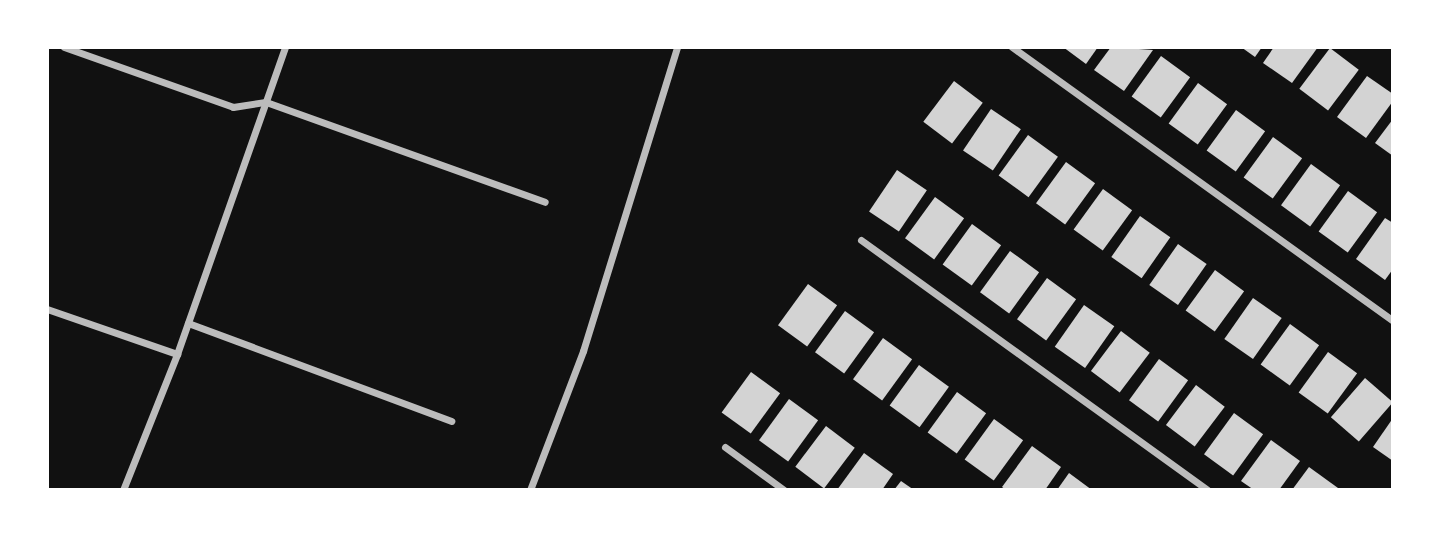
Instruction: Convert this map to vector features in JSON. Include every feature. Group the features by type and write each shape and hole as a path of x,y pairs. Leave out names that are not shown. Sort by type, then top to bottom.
{"street":[{"path":"64,47 233,107 265,102 545,202"},
{"path":"122,490 177,354 285,47"},
{"path":"530,490 583,351 677,47"},
{"path":"1012,47 1393,321"},
{"path":"861,240 1207,490"},
{"path":"47,309 177,354"},
{"path":"188,323 451,421"},
{"path":"725,447 784,490"}],"building":[{"path":"1063,47 1098,47 1086,64"},
{"path":"1111,47 1153,50 1124,91 1094,70"},
{"path":"1241,47 1262,47 1255,57"},
{"path":"1274,47 1318,47 1292,83 1263,63"},
{"path":"1330,48 1359,70 1328,110 1299,89"},
{"path":"1161,56 1190,77 1161,118 1132,96"},
{"path":"1367,76 1393,94 1393,101 1366,138 1337,117"},
{"path":"954,81 983,103 952,143 923,122"},
{"path":"1198,83 1227,104 1198,145 1169,123"},
{"path":"991,109 1021,129 993,171 963,150"},
{"path":"1236,110 1265,131 1236,172 1207,150"},
{"path":"1393,119 1393,156 1375,143"},
{"path":"1028,135 1058,157 1029,197 999,175"},
{"path":"1273,137 1302,158 1273,199 1244,177"},
{"path":"1066,162 1095,183 1065,224 1036,203"},
{"path":"1311,164 1340,185 1310,226 1281,205"},
{"path":"897,170 927,190 899,232 869,211"},
{"path":"1103,189 1132,210 1103,251 1074,229"},
{"path":"1348,191 1377,212 1348,253 1319,231"},
{"path":"935,197 964,218 934,259 905,238"},
{"path":"1140,216 1170,237 1142,278 1111,257"},
{"path":"1385,218 1393,223 1393,269 1385,280 1356,259"},
{"path":"972,224 1001,245 972,286 943,264"},
{"path":"1178,244 1207,264 1178,305 1149,285"},
{"path":"1010,251 1039,272 1009,313 980,292"},
{"path":"1215,270 1244,291 1215,332 1186,310"},
{"path":"1047,278 1076,299 1046,340 1017,319"},
{"path":"808,284 837,305 807,346 778,325"},
{"path":"1253,298 1282,318 1253,359 1224,339"},
{"path":"1084,305 1114,326 1085,368 1055,347"},
{"path":"845,311 874,332 844,373 815,352"},
{"path":"1290,324 1319,345 1290,386 1261,364"},
{"path":"1121,331 1150,353 1120,393 1091,371"},
{"path":"883,338 912,359 882,400 853,379"},
{"path":"1328,352 1357,373 1328,414 1299,392"},
{"path":"1159,359 1188,380 1158,421 1129,400"},
{"path":"919,365 949,387 920,427 890,405"},
{"path":"751,372 780,393 751,434 722,412"},
{"path":"1365,378 1393,402 1359,442 1331,417"},
{"path":"1196,385 1225,407 1195,447 1166,425"},
{"path":"957,392 986,413 957,454 928,432"},
{"path":"789,399 818,420 788,461 759,440"},
{"path":"1234,413 1263,434 1233,475 1204,454"},
{"path":"1393,418 1393,461 1373,447"},
{"path":"994,419 1023,440 994,481 965,459"},
{"path":"826,426 855,448 824,488 795,467"},
{"path":"1271,440 1300,461 1279,490 1254,490 1241,481"},
{"path":"1032,446 1061,467 1045,490 1006,490 1002,487"},
{"path":"864,453 893,474 882,490 837,490"},
{"path":"1309,467 1338,488 1292,490"},
{"path":"1069,473 1092,490 1057,490"},
{"path":"901,481 914,490 894,490"}]}
